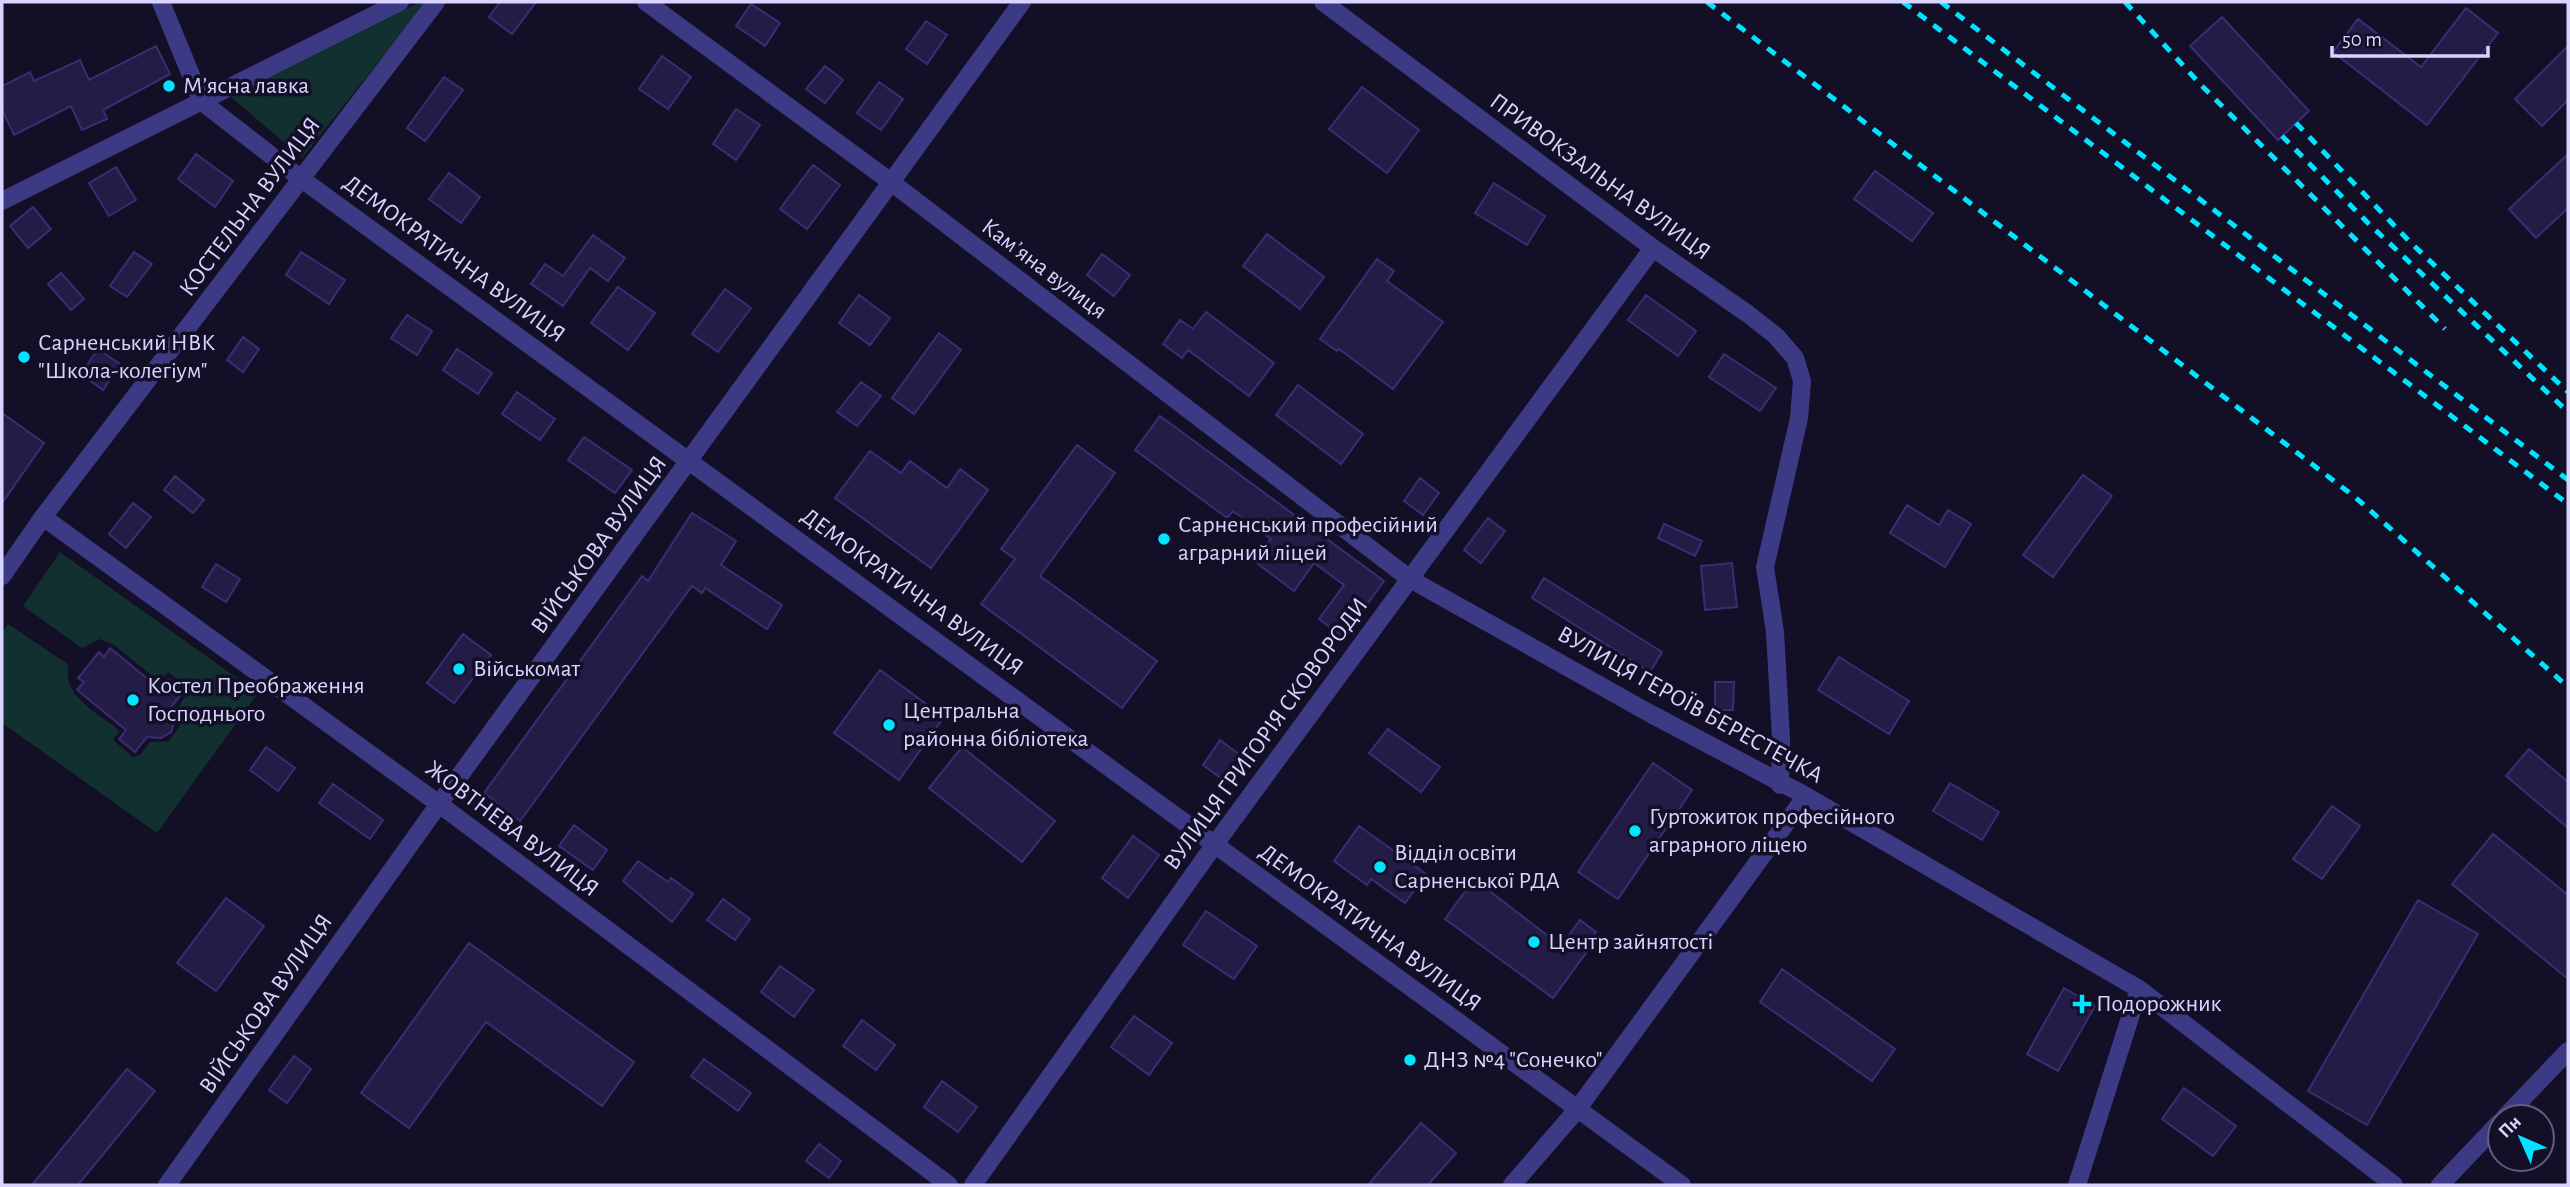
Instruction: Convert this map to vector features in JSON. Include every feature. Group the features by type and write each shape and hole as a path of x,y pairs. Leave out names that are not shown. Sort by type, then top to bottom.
{"street":[{"path":"162,2 202,102"},
{"path":"2,201 400,2"},
{"name":"КОСТЕЛЬНА ВУЛИЦЯ","path":"2,576 43,517 303,180 436,2"},
{"name":"Камʼяна вулиця","path":"646,2 891,182 1410,579"},
{"name":"ВІЙСЬКОВА ВУЛИЦЯ","path":"167,1185 439,804 691,461 1022,2"},
{"name":"ПРИВОКЗАЛЬНА ВУЛИЦЯ","path":"1323,2 1653,248 1776,336 1795,358 1802,381 1799,418 1770,530 1765,567 1775,632 1781,738 1780,785"},
{"name":"ДЕМОКРАТИЧНА ВУЛИЦЯ","path":"202,102 303,180 1215,844 1576,1111 1682,1185"},
{"name":"ВУЛИЦЯ ГРИГОРІЯ СКОВОРОДИ","path":"973,1185 1215,844 1653,248"},
{"name":"ЖОВТНЕВА ВУЛИЦЯ","path":"43,517 439,804 949,1185"},
{"name":"ВУЛИЦЯ ГЕРОЇВ БЕРЕСТЕЧКА","path":"1410,579 1780,785 1806,796 2139,989 2394,1185"},
{"path":"1512,1185 1576,1111 1806,796"},
{"path":"2077,1185 2139,989"},
{"path":"2518,1103 2568,1051"},
{"path":"2440,1185 2486,1137"}],"green space":[{"path":"420,2 426,2 302,158 230,96"},
{"path":"60,552 258,693 157,833 2,723 2,633 8,624 69,665 70,686 76,695 120,731 113,740 133,757 140,755 150,742 169,741 180,726 177,710 189,689 168,672 160,682 114,645 100,639 82,648 23,606"}],"building":[{"path":"500,2 536,2 512,34 489,17"},
{"path":"751,4 780,23 765,46 736,26"},
{"path":"2466,8 2498,33 2427,125 2333,52 2358,19 2421,67"},
{"path":"2222,17 2309,111 2278,140 2190,46"},
{"path":"926,21 947,35 927,64 906,49"},
{"path":"156,46 170,74 103,110 107,119 82,130 71,106 14,135 2,109 2,86 30,72 34,81 80,60 89,80"},
{"path":"2568,46 2568,100 2542,126 2515,99"},
{"path":"662,56 691,77 668,109 639,89"},
{"path":"825,66 843,80 825,103 806,89"},
{"path":"444,77 463,90 425,141 407,128"},
{"path":"879,82 903,99 881,130 857,113"},
{"path":"1362,87 1419,130 1387,173 1329,129"},
{"path":"736,109 760,125 736,160 713,144"},
{"path":"196,154 233,181 215,207 178,179"},
{"path":"2568,154 2568,208 2536,238 2509,209"},
{"path":"813,165 840,185 807,229 780,209"},
{"path":"116,167 136,200 109,216 89,183"},
{"path":"1875,171 1933,213 1912,241 1854,199"},
{"path":"449,173 480,197 461,223 429,199"},
{"path":"1494,183 1545,216 1527,245 1475,213"},
{"path":"33,207 51,229 28,248 10,226"},
{"path":"1267,234 1324,277 1300,309 1243,266"},
{"path":"593,235 625,258 608,281 590,268 563,306 531,284 545,264 563,276"},
{"path":"134,252 152,264 127,297 110,286"},
{"path":"301,252 345,280 329,304 286,275"},
{"path":"1102,254 1130,275 1114,296 1087,275"},
{"path":"1377,259 1394,271 1387,281 1443,322 1393,389 1339,349 1337,351 1320,339"},
{"path":"61,273 84,299 71,310 48,284"},
{"path":"618,287 655,313 628,350 591,323"},
{"path":"725,289 751,308 718,352 692,334"},
{"path":"859,295 890,318 870,345 839,323"},
{"path":"1646,295 1696,331 1678,356 1628,320"},
{"path":"1206,312 1274,363 1249,396 1188,350 1182,358 1163,344 1180,320 1193,329"},
{"path":"407,315 432,331 417,355 391,338"},
{"path":"939,333 961,350 914,414 892,398"},
{"path":"243,337 259,349 243,372 227,360"},
{"path":"98,349 120,364 103,390 81,374"},
{"path":"457,349 492,373 478,394 443,370"},
{"path":"1724,354 1776,388 1760,411 1709,377"},
{"path":"861,382 881,396 857,426 837,412"},
{"path":"1298,385 1363,434 1341,464 1276,415"},
{"path":"517,392 555,419 540,440 502,414"},
{"path":"2,413 44,443 2,503"},
{"path":"1160,416 1384,581 1343,637 1319,619 1344,585 1314,563 1294,591 1254,561 1271,539 1233,511 1227,518 1135,450"},
{"path":"584,437 632,470 615,493 568,460"},
{"path":"1077,445 1115,473 1040,576 1157,661 1122,708 981,604 1015,559 1001,549"},
{"path":"870,451 901,473 910,461 947,488 960,469 988,490 931,568 835,498"},
{"path":"2083,475 2112,496 2053,577 2023,555"},
{"path":"175,476 204,500 193,513 164,490"},
{"path":"1420,478 1439,493 1423,515 1404,501"},
{"path":"133,503 151,517 126,548 109,534"},
{"path":"1907,505 1939,525 1948,510 1971,524 1945,567 1890,533"},
{"path":"692,513 736,541 721,565 782,605 767,629 705,588 702,593 692,586 520,821 484,793 642,576 648,581"},
{"path":"1488,518 1505,531 1481,563 1464,550"},
{"path":"1664,524 1702,541 1695,556 1658,538"},
{"path":"1732,563 1737,607 1705,610 1701,566"},
{"path":"216,564 240,579 226,602 202,587"},
{"path":"1544,578 1662,652 1650,672 1532,598"},
{"name":"Військомат","path":"463,634 491,655 454,703 427,683"},
{"name":"Костел Преображення Господнього","path":"110,648 160,689 168,679 184,691 171,707 175,720 171,732 161,738 147,737 135,752 119,739 126,730 77,690 84,682 78,678 99,652 104,657"},
{"path":"1839,657 1909,701 1889,734 1818,690"},
{"name":"Центральна районна бібліотека","path":"880,670 944,717 899,780 834,733"},
{"path":"1715,682 1734,682 1733,710 1715,710"},
{"path":"1388,729 1440,767 1421,792 1369,753"},
{"path":"1220,740 1244,758 1226,782 1203,765"},
{"path":"266,747 295,768 278,791 250,770"},
{"path":"962,747 1055,821 1022,862 929,788"},
{"path":"2529,749 2568,782 2568,828 2506,776"},
{"name":"Гуртожиток професійного аграрного ліцею","path":"1653,763 1692,790 1618,899 1578,872"},
{"path":"1950,783 1999,812 1982,840 1933,811"},
{"path":"333,784 383,820 370,839 319,803"},
{"path":"2332,806 2360,826 2322,879 2293,859"},
{"path":"574,825 607,850 593,870 559,846"},
{"name":"Відділ освіти Сарненської РДА","path":"1359,826 1426,874 1405,903 1371,879 1367,885 1334,861"},
{"path":"2493,834 2568,895 2568,979 2452,884"},
{"path":"1133,836 1159,855 1128,898 1102,878"},
{"path":"638,861 668,882 671,878 693,894 672,922 623,881"},
{"name":"Центр зайнятості","path":"1474,879 1561,946 1580,920 1596,932 1583,950 1586,953 1553,998 1445,919"},
{"path":"226,898 264,926 216,991 177,963"},
{"path":"723,899 750,919 735,940 707,920"},
{"path":"2418,900 2478,934 2367,1125 2308,1091"},
{"path":"1206,911 1257,946 1234,979 1183,945"},
{"path":"469,943 634,1062 602,1106 486,1022 409,1128 361,1093"},
{"path":"780,966 814,990 794,1017 761,992"},
{"path":"1782,969 1895,1049 1872,1081 1760,1002"},
{"path":"2064,988 2095,1006 2058,1071 2027,1054"},
{"path":"1134,1016 1172,1043 1149,1075 1111,1047"},
{"path":"862,1020 895,1045 876,1070 843,1046"},
{"path":"294,1056 311,1069 287,1103 269,1090"},
{"path":"704,1059 751,1093 738,1111 691,1076"},
{"path":"127,1069 155,1091 78,1185 32,1185"},
{"path":"942,1081 977,1107 958,1132 924,1107"},
{"path":"2184,1088 2236,1126 2213,1156 2162,1119"},
{"path":"1421,1123 1456,1153 1428,1185 1368,1185"},
{"path":"819,1144 841,1161 829,1178 806,1161"}],"railway":[{"path":"1707,2 2355,497 2568,687"},
{"path":"1903,2 2568,504"},
{"path":"1941,2 2568,480"},
{"path":"2125,2 2201,85 2445,329"},
{"path":"2296,123 2411,243 2568,392"},
{"path":"2282,136 2368,223 2568,412"}],"place":[{"name":"Мʼясна лавка","path":"169,86"},
{"name":"Сарненський НВК \"Школа-колегіум\"","path":"24,357"},
{"name":"Сарненський професійний аграрний ліцей","path":"1164,539"},
{"name":"Військомат","path":"459,669"},
{"name":"Костел Преображення Господнього","path":"133,700"},
{"name":"Центральна районна бібліотека","path":"889,725"},
{"name":"Гуртожиток професійного аграрного ліцею","path":"1635,831"},
{"name":"Відділ освіти Сарненської РДА","path":"1380,867"},
{"name":"Центр зайнятості","path":"1534,942"},
{"name":"Подорожник","path":"2082,1004"},
{"name":"ДНЗ №4 \"Сонечко\"","path":"1410,1060"}]}
